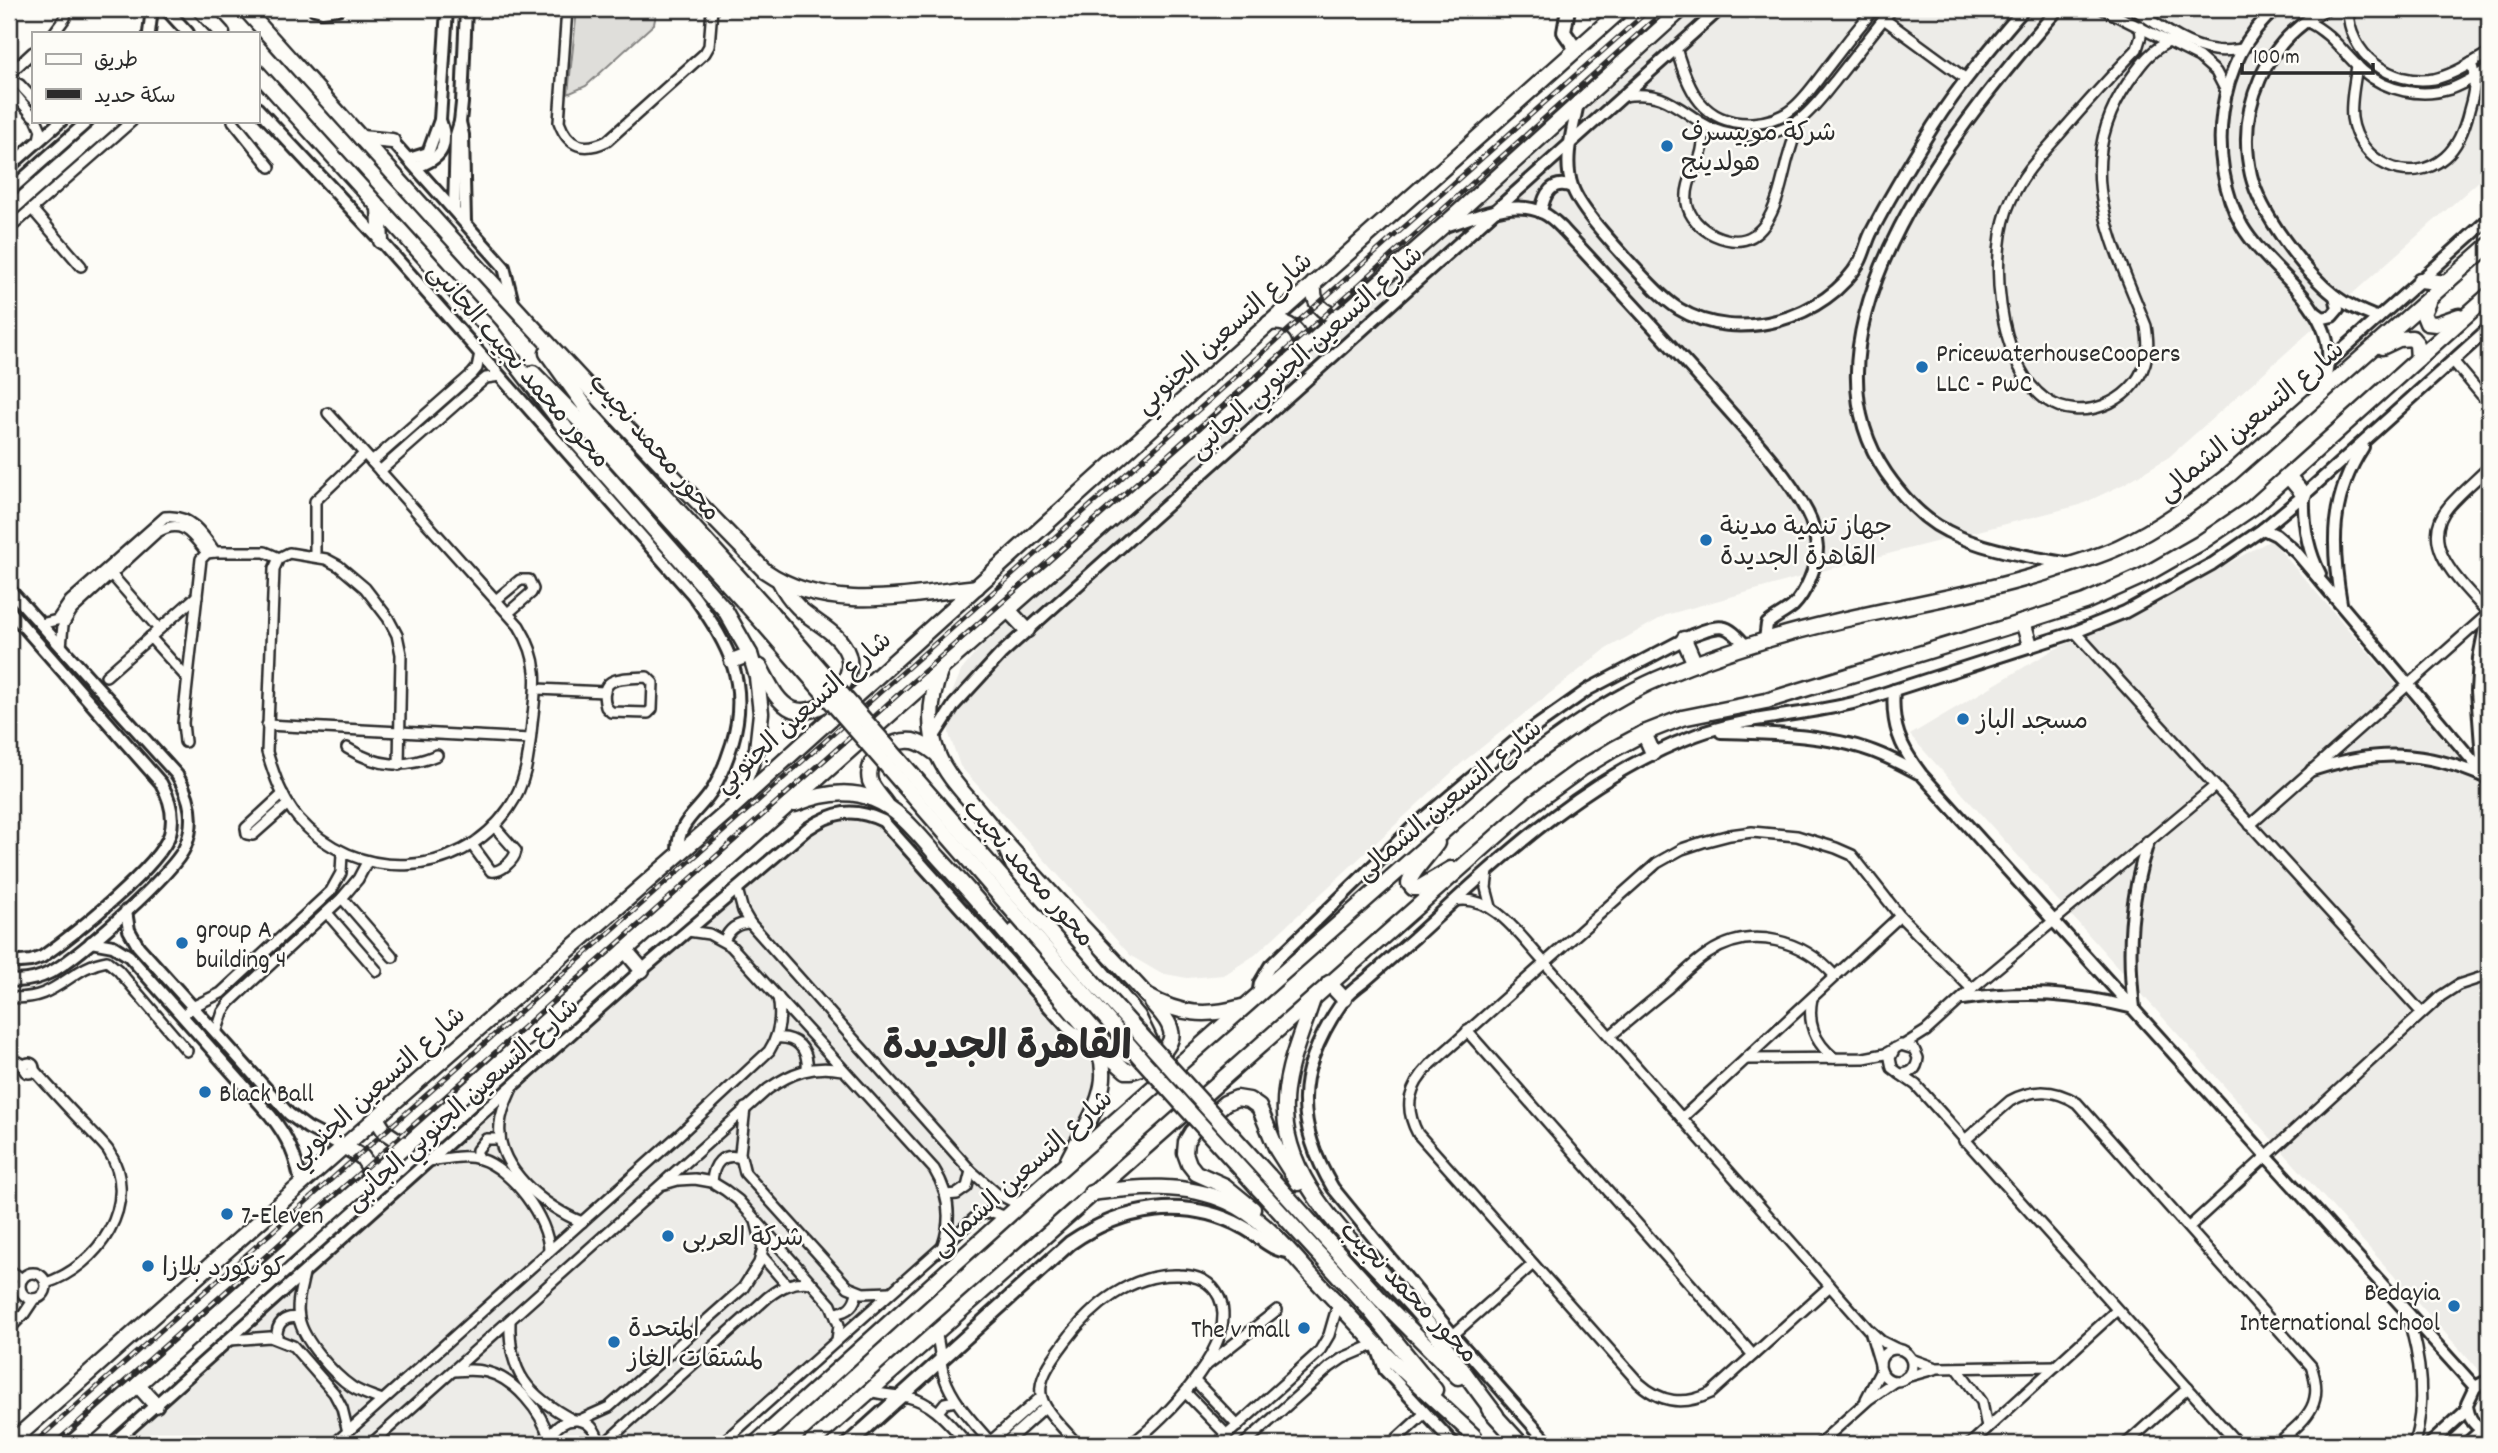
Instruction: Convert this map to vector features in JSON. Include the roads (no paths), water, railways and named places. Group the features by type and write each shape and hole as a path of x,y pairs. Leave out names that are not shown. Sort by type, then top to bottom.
{"main road":[{"path":"200,9 221,32"},
{"name":"محور محمد نجيب","path":"245,9 518,312 666,471 765,570 779,580 824,595 855,598 977,587"},
{"path":"1568,9 1564,32 1576,48"},
{"name":"شارع التسعين الجنوبي","path":"9,1444 343,1146 733,807 1269,323 1622,9"},
{"path":"71,1444 942,668 1442,227 1682,9"},
{"name":"محور محمد نجيب","path":"259,74 490,330 767,618 1380,1299 1496,1415 1521,1444"},
{"path":"361,138 392,141"},
{"path":"379,208 381,241"},
{"name":"شارع التسعين الشمالى","path":"755,1444 1020,1205 1444,830 1506,776 1553,741 1603,708 1665,676 1695,664 1766,640 1835,622 1989,589 2117,548 2157,527 2194,503 2323,394 2489,245"},
{"path":"2420,280 2446,283"},
{"path":"1314,283 1316,303 1331,315 1341,316"},
{"path":"810,1444 1313,997 1533,804 1571,776 1644,733 1682,718 1770,700 2024,622 2085,602 2143,576 2199,544 2252,508 2489,296"},
{"path":"2430,298 2423,313 2425,320 2431,325 2469,312"},
{"name":"محور محمد نجيب","path":"518,312 590,412 1143,1062 1368,1309 1478,1440"},
{"path":"1269,323 1279,322 1297,331 1302,340 1302,351"},
{"name":"محور محمد نجيب","path":"490,330 569,433 725,610 750,654 757,677 761,713 757,749 745,784 733,807"},
{"path":"2370,352 2399,339 2412,338 2419,351 2418,359"},
{"path":"2289,477 2304,495"},
{"path":"732,661 750,654 778,697 794,710 809,710 823,704 845,683 849,658 844,646 836,636 799,608 779,580"},
{"path":"1009,611 1027,630"},
{"path":"2024,622 2030,645"},
{"path":"1684,639 1695,664"},
{"path":"938,755 927,746 914,741 900,741 880,752 873,761 870,781 887,805 959,880 1087,1029 1099,1047 1120,1067 1134,1072 1141,1070 1171,1042 1170,1027 1147,996 1003,840 950,776 938,755 933,738 931,705 942,668"},
{"path":"1644,733 1653,753"},
{"path":"787,807 808,799 838,793 863,796 887,805"},
{"path":"1444,830 1428,858 1410,878 1411,886 1419,888 1441,873 1469,861"},
{"path":"1003,840 1014,867 1138,1016 1155,1051"},
{"path":"959,880 1008,923 1121,1048 1143,1062"},
{"path":"625,950 642,970"},
{"path":"1329,983 1344,999"},
{"path":"1147,996 1167,1007 1188,1012 1213,1013 1253,1001"},
{"path":"1313,997 1290,1069 1285,1093 1285,1114 1287,1133 1296,1164 1321,1206"},
{"path":"1064,1166 1103,1087 1104,1074 1099,1047"},
{"path":"1478,1440 1376,1344 1275,1235 1260,1215 1225,1186 1196,1172 1185,1153 1186,1142 1192,1132 1225,1102 1237,1098 1249,1100 1259,1107 1285,1165 1304,1191 1321,1206 1422,1318 1496,1415"},
{"path":"376,1118 385,1132 406,1146"},
{"path":"343,1146 362,1157 374,1175"},
{"path":"1091,1194 1131,1188 1168,1187 1198,1192 1227,1201 1275,1235"},
{"path":"848,1444 1070,1243 1116,1218 1153,1209 1179,1208 1203,1212 1240,1225 1276,1249 1290,1251"},
{"path":"138,1385 156,1405"}],"street":[{"path":"55,32 61,27 66,9"},
{"path":"149,32 152,9"},
{"path":"166,9 187,32"},
{"path":"314,9 338,9"},
{"path":"447,9 440,120 450,134 465,222"},
{"path":"412,163 432,162 438,157 460,122 466,9"},
{"path":"567,9 559,122 563,134 584,147 607,141 700,60 709,46 712,9"},
{"name":"شارع التسعين الجنوبي الجانبى","path":"933,738 954,705 1000,654 1720,9"},
{"path":"1676,48 1689,87 1698,101 1710,112 1740,123 1774,119 1791,110 1805,97 1874,9"},
{"path":"1704,125 1703,149 1688,184 1688,208 1704,229 1723,238 1749,236 1759,231 1774,211 1800,120 1892,9"},
{"path":"1578,103 1570,143 1569,168 1572,187 1582,205 1652,286 1680,310 1711,322 1759,326 1796,316 1840,285 1860,261 1871,232 1934,125 1966,79 2024,9"},
{"path":"2058,9 2022,50 1949,147 1909,210 1881,270 1859,345 1856,369 1861,417 1879,462 1892,482 1923,516 1946,531 1971,542 2013,554 2072,564"},
{"path":"2103,9 2171,41 2209,64 2227,93"},
{"path":"2134,9 2192,44 2223,51 2243,49"},
{"path":"2276,9 2253,33 2243,49 2227,93 2221,138 2223,167 2230,197 2242,225 2260,251 2323,318 2332,316 2338,309 2335,296"},
{"path":"2348,9 2352,33 2361,49 2372,63 2387,73 2402,78 2428,79 2454,72 2489,53"},
{"path":"2319,10 2280,44 2259,80 2248,121 2247,149 2251,177 2273,224 2309,272 2335,296 2378,318"},
{"path":"1884,19 1966,79"},
{"path":"2306,21 2334,38 2357,65 2379,82 2396,89 2414,93 2450,89 2489,69"},
{"path":"2140,26 2141,36 2137,48 2038,158 2019,184 2003,222 2000,289 2007,333 2014,356 2033,389 2048,401 2066,408 2082,410 2108,404 2122,396 2136,382 2145,365 2148,345 2146,326 2103,212 2099,163 2109,118 2120,93 2150,54 2171,41"},
{"path":"1841,50 1853,58"},
{"path":"32,53 9,77 32,98"},
{"path":"2357,65 2351,107 2357,137 2373,158 2387,167 2403,171 2432,166 2445,158 2455,147 2468,114 2476,76 2472,62"},
{"path":"9,87 32,115"},
{"path":"1622,97 1635,94 1661,97 1673,102 1704,125 1735,135 1749,136 1776,131 1800,120"},
{"path":"442,102 462,103"},
{"name":"محور محمد نجيب الجانبى","path":"259,110 381,241 693,595 715,624 732,661"},
{"path":"37,122 41,130 39,140"},
{"path":"9,167 60,122"},
{"path":"9,191 87,122"},
{"path":"9,229 131,122"},
{"path":"234,122 270,167"},
{"path":"450,134 454,210"},
{"name":"محور محمد نجيب الجانبى","path":"392,141 505,268 518,312"},
{"path":"1541,212 1545,195 1550,188 1557,185 1572,187"},
{"path":"1442,227 1494,212 1519,208 1541,212 1561,227 1759,446 1807,513 1814,529 1817,550 1813,567 1800,596 1792,606 1767,624 1766,640"},
{"path":"32,209 81,266"},
{"path":"2330,361 2489,219"},
{"path":"1860,261 1881,270"},
{"path":"2316,313 2328,343 2330,361 2323,394"},
{"path":"1549,1444 1453,1335 1332,1188 1321,1168 1304,1113 1305,1086 1312,1059 1344,999 1550,818 1590,790 1653,753 1707,732 1754,720 1841,706 2075,632 2155,597 2219,560 2263,529 2304,495 2489,328"},
{"path":"372,462 477,368 480,353"},
{"path":"2452,361 2489,404"},
{"path":"380,471 486,378 500,376"},
{"path":"458,387 466,395"},
{"path":"328,413 508,613 528,640 535,664 537,689 523,779 510,807 494,826 472,845 452,855 421,864 388,866 342,853 310,831 288,804 274,777 267,752 274,569 279,558 289,553 315,555 335,563 365,588 397,635 401,654 400,765"},
{"path":"415,425 422,433"},
{"path":"2342,605 2333,545 2336,515 2343,485 2371,434"},
{"path":"315,555 315,501 364,454"},
{"path":"2489,467 2449,506 2438,529 2439,550 2446,565 2489,613"},
{"path":"2304,495 2303,517 2307,541 2326,586"},
{"path":"61,647 62,619 70,601 137,545 165,527 175,526 188,531 211,553"},
{"path":"2263,529 2288,544 2326,586 2486,776"},
{"path":"41,624 62,619 137,545"},
{"path":"185,742 183,723 201,559 211,553 269,552 279,558"},
{"path":"111,573 159,629"},
{"path":"496,600 520,580 529,580 533,589 531,593 508,613"},
{"path":"9,589 177,775 191,805 185,848 171,869 64,964 40,977 9,980"},
{"path":"106,676 197,596"},
{"path":"9,610 161,783 167,794 172,819 170,832 159,855 101,910 52,950 31,961 9,963"},
{"path":"2250,825 2489,613"},
{"path":"2486,776 2478,718 2477,680 2489,613"},
{"path":"1253,1001 1262,977 1270,966 1413,828 1462,783 1567,702 1684,639 1714,627 1725,626 1746,646"},
{"path":"2075,632 2422,1013"},
{"path":"150,637 187,678"},
{"path":"678,853 681,830 712,790 727,760 737,727 740,698 732,661"},
{"path":"648,677 653,683 652,709 646,713 611,712 605,704 605,692 605,687 611,680 648,677"},
{"path":"81,692 93,682"},
{"path":"537,689 605,692"},
{"path":"1894,690 1894,726 1900,744 1921,774 2475,1387"},
{"path":"267,724 530,739"},
{"path":"1707,732 1787,736 1860,747 1921,774"},
{"path":"347,748 363,758 381,764 419,762 437,755"},
{"path":"2312,770 2371,755 2402,754 2432,758 2486,776"},
{"path":"1746,1059 1864,1058 1885,1054 1899,1047 1926,1031 1972,989 2215,786"},
{"path":"283,794 246,828 247,834 253,835 288,804"},
{"name":"شارع التسعين الجنوبي الجانبى","path":"112,1444 642,970 813,825 835,814 867,814 883,821 1067,1027 1082,1039 1099,1047"},
{"path":"472,845 494,872 514,858 514,848 494,826"},
{"path":"1830,1286 1711,1393 1697,1400 1681,1402 1665,1400 1651,1394 1418,1134 1413,1124 1410,1100 1414,1083 1467,1031 1657,863 1682,849 1730,835 1774,832 1797,836 1852,855 1900,916 1972,989"},
{"path":"2134,1008 2130,974 2132,906 2138,873 2148,842"},
{"path":"182,1016 192,1007 218,995 331,891 337,883 343,863 342,853"},
{"path":"216,1034 227,1005 342,898 358,879 367,862"},
{"path":"1488,871 1486,888 1491,907"},
{"path":"139,874 152,887"},
{"path":"737,889 743,911 751,923 971,1171 996,1193 1020,1205"},
{"path":"342,898 393,957"},
{"path":"1454,901 1476,900 1491,907 1544,962 1881,1341 1902,1351 1910,1359 1938,1368 2056,1366"},
{"path":"126,911 129,930 138,946 289,1114 308,1128 343,1146"},
{"path":"327,913 377,971"},
{"path":"1682,1118 1900,916"},
{"path":"724,941 732,929 751,923"},
{"path":"290,929 299,938"},
{"path":"688,931 700,931 724,941 934,1170 946,1195 949,1220 943,1245"},
{"path":"1610,1036 1709,953 1741,940 1776,939 1793,944 1816,957 1835,976"},
{"path":"91,942 113,946 129,956 278,1124 297,1159 301,1185"},
{"path":"52,950 64,964"},
{"path":"9,997 32,997 49,992 88,967 107,961 118,970 187,1051"},
{"path":"2189,1227 2422,1013 2458,985 2489,975"},
{"path":"1963,999 1997,994 2043,993 2089,998 2134,1008"},
{"path":"218,995 227,1005"},
{"path":"1812,997 1812,1031 1825,1051 1834,1058"},
{"path":"334,1444 769,1051 776,1038 780,1014 778,998"},
{"path":"1467,1031 1753,1355"},
{"path":"1921,1093 1917,1053 1926,1031"},
{"path":"776,1038 786,1038 800,1045 806,1054 807,1069"},
{"path":"1899,1047 1914,1049 1917,1053"},
{"path":"1892,1068 1890,1058 1899,1047"},
{"path":"9,1058 29,1068 107,1150 118,1180 116,1215 97,1251 74,1272 46,1283"},
{"path":"1864,1058 1892,1068 1916,1085 2238,1444"},
{"path":"1900,1074 1911,1072 1918,1064"},
{"path":"371,1444 745,1108 786,1077 807,1069 825,1067 842,1070"},
{"path":"512,1088 502,1113 500,1139 506,1158 541,1199 563,1214 582,1222"},
{"path":"1964,1141 2019,1096 2042,1091 2066,1096 2087,1113 2311,1366 2316,1378 2315,1403 2309,1414 2277,1444"},
{"path":"745,1108 741,1158 745,1173 843,1284 857,1292 891,1292"},
{"path":"477,1158 480,1143 486,1139 500,1139"},
{"path":"430,1161 467,1156 499,1168 537,1210 545,1228 549,1251"},
{"path":"712,1182 713,1170 719,1161 729,1156 741,1158"},
{"path":"946,1195 962,1191 970,1182 971,1171"},
{"path":"663,1184 687,1179 712,1182 738,1200 831,1304 839,1325 837,1340"},
{"path":"721,1444 978,1215 992,1212 1007,1217"},
{"path":"549,1441 558,1425 609,1408 743,1288 752,1276 761,1255 761,1236 756,1222"},
{"path":"761,1255 786,1285"},
{"path":"1453,1335 1533,1264"},
{"path":"9,1270 22,1279"},
{"path":"22,1279 33,1273 41,1276 46,1283"},
{"path":"304,1274 298,1304 299,1318 306,1336 337,1374 361,1392 382,1400"},
{"path":"1077,1444 1043,1403 1042,1382 1070,1335 1084,1319 1139,1279 1162,1274 1199,1278 1212,1286 1220,1298 1222,1312 1218,1337 1204,1367 1186,1393 1131,1444"},
{"path":"22,1279 22,1292 34,1299"},
{"path":"604,1444 768,1297 786,1285 801,1281 811,1283"},
{"path":"9,1329 34,1299 43,1294 46,1283"},
{"path":"835,1313 852,1305 857,1292"},
{"path":"1217,1444 1319,1352 1329,1335 1338,1304"},
{"path":"1204,1367 1277,1310"},
{"path":"1970,1444 2117,1310"},
{"path":"2405,1310 2414,1335 2421,1387 2420,1414 2414,1444"},
{"path":"277,1338 278,1326 282,1321 299,1318"},
{"path":"510,1320 511,1352 523,1380 542,1401 595,1431 599,1444"},
{"path":"1868,1329 1884,1376 1895,1381"},
{"path":"936,1332 944,1377 956,1401 991,1443 1043,1403"},
{"path":"230,1340 277,1338 286,1341 300,1352 329,1385 342,1408 348,1432"},
{"path":"1244,1444 1330,1367 1350,1354 1376,1344 1385,1370 1454,1444"},
{"path":"1861,1406 1885,1353 1896,1349"},
{"path":"1906,1377 1912,1366 1910,1359"},
{"path":"1824,1442 1861,1406 1895,1381 1938,1368"},
{"path":"1958,1369 1982,1402 1987,1428"},
{"path":"453,1371 486,1371 506,1380 533,1408 549,1441"},
{"path":"2466,1444 2487,1431 2472,1422 2467,1410 2468,1398 2475,1387 2489,1380"},
{"path":"1195,1381 1238,1426"},
{"path":"2126,1444 2188,1388"},
{"path":"869,1391 921,1401 938,1412 968,1444"},
{"path":"1186,1393 1227,1436"},
{"path":"938,1412 945,1403 956,1401"},
{"path":"1004,1444 1043,1403"},
{"path":"2430,1444 2467,1410"},
{"path":"1391,1444 1425,1413"}],"railway":[{"path":"33,1444 1650,9"},
{"path":"54,1444 1294,343 1666,9"}],"place":[{"name":"شركة موبيسرف هولدينج","path":"1667,146"},
{"name":"PricewaterhouseCoopers LLC - PwC","path":"1922,367"},
{"name":"جهاز تنمية مدينة القاهرة الجديدة","path":"1706,540"},
{"name":"مسجد الباز","path":"1963,719"},
{"name":"group A building 4","path":"182,943"},
{"name":"Black Ball","path":"205,1092"},
{"name":"7-Eleven","path":"227,1214"},
{"name":"شركة العربى","path":"668,1236"},
{"name":"كونكورد بلازا","path":"148,1266"},
{"name":"Bedayia International School","path":"2454,1306"},
{"name":"The v mall","path":"1304,1328"},
{"name":"المتحدة لمشتقات الغاز","path":"614,1342"}],"district":[{"name":"القاهرة الجديدة","path":"1007,1044"}]}
